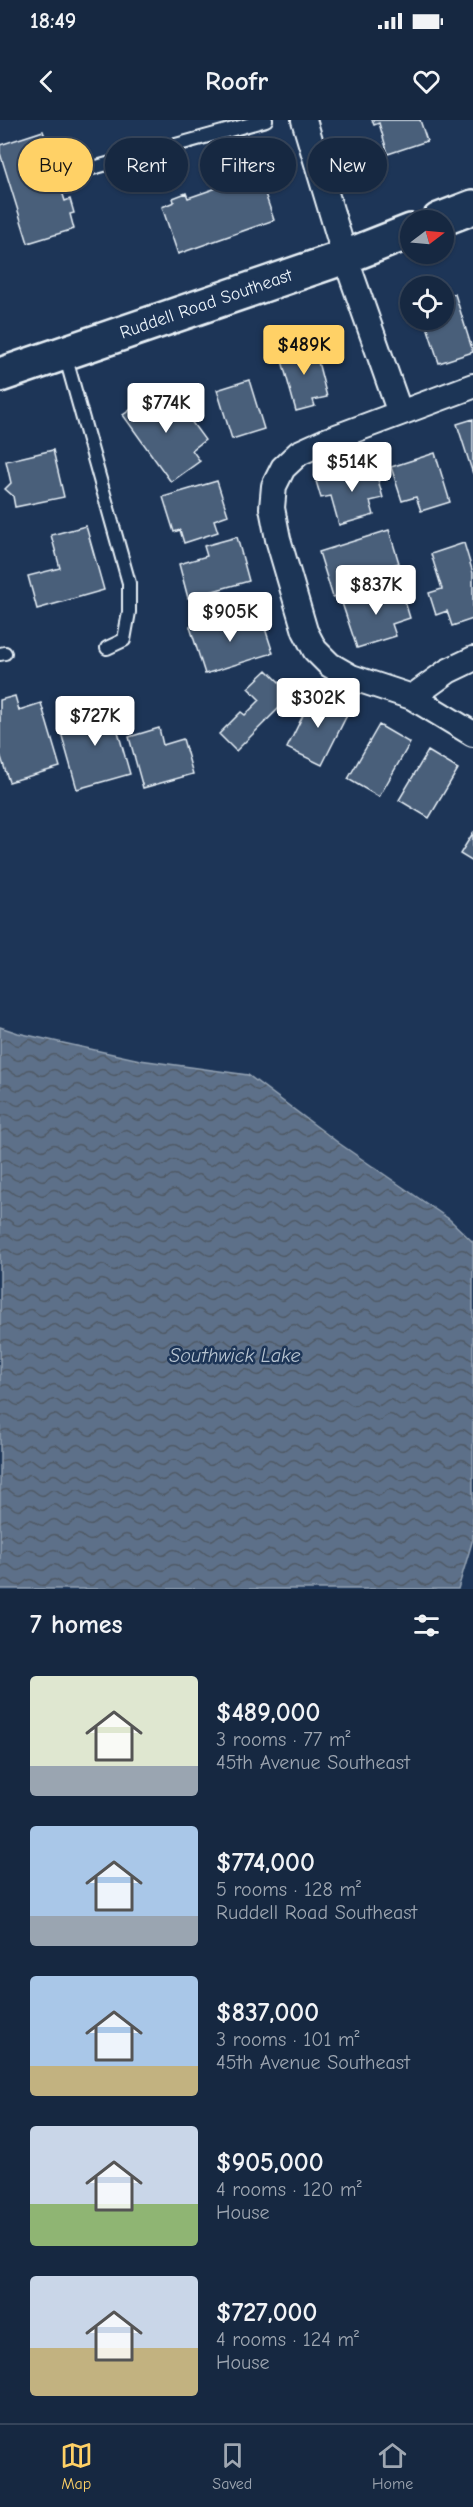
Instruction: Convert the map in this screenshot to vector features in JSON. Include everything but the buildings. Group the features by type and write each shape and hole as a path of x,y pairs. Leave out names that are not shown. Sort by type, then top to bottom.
{"main road":[{"path":"454,214 473,207"},
{"name":"Ruddell Road Southeast","path":"0,375 345,257 400,235"}],"street":[{"path":"304,120 345,257 400,413"},
{"path":"473,386 299,453 284,468 274,486 272,508 278,538 305,631 315,650 330,665 351,677 412,697 473,734"},
{"path":"412,697 448,671 473,659"}],"lane":[{"path":"93,168 266,120"},
{"path":"64,354 129,583 129,612 124,640 107,648"}],"water":[{"name":"Southwick Lake","path":"0,1027 140,1060 248,1075 340,1144 449,1219 473,1242 473,1539 458,1589 0,1589"}]}
